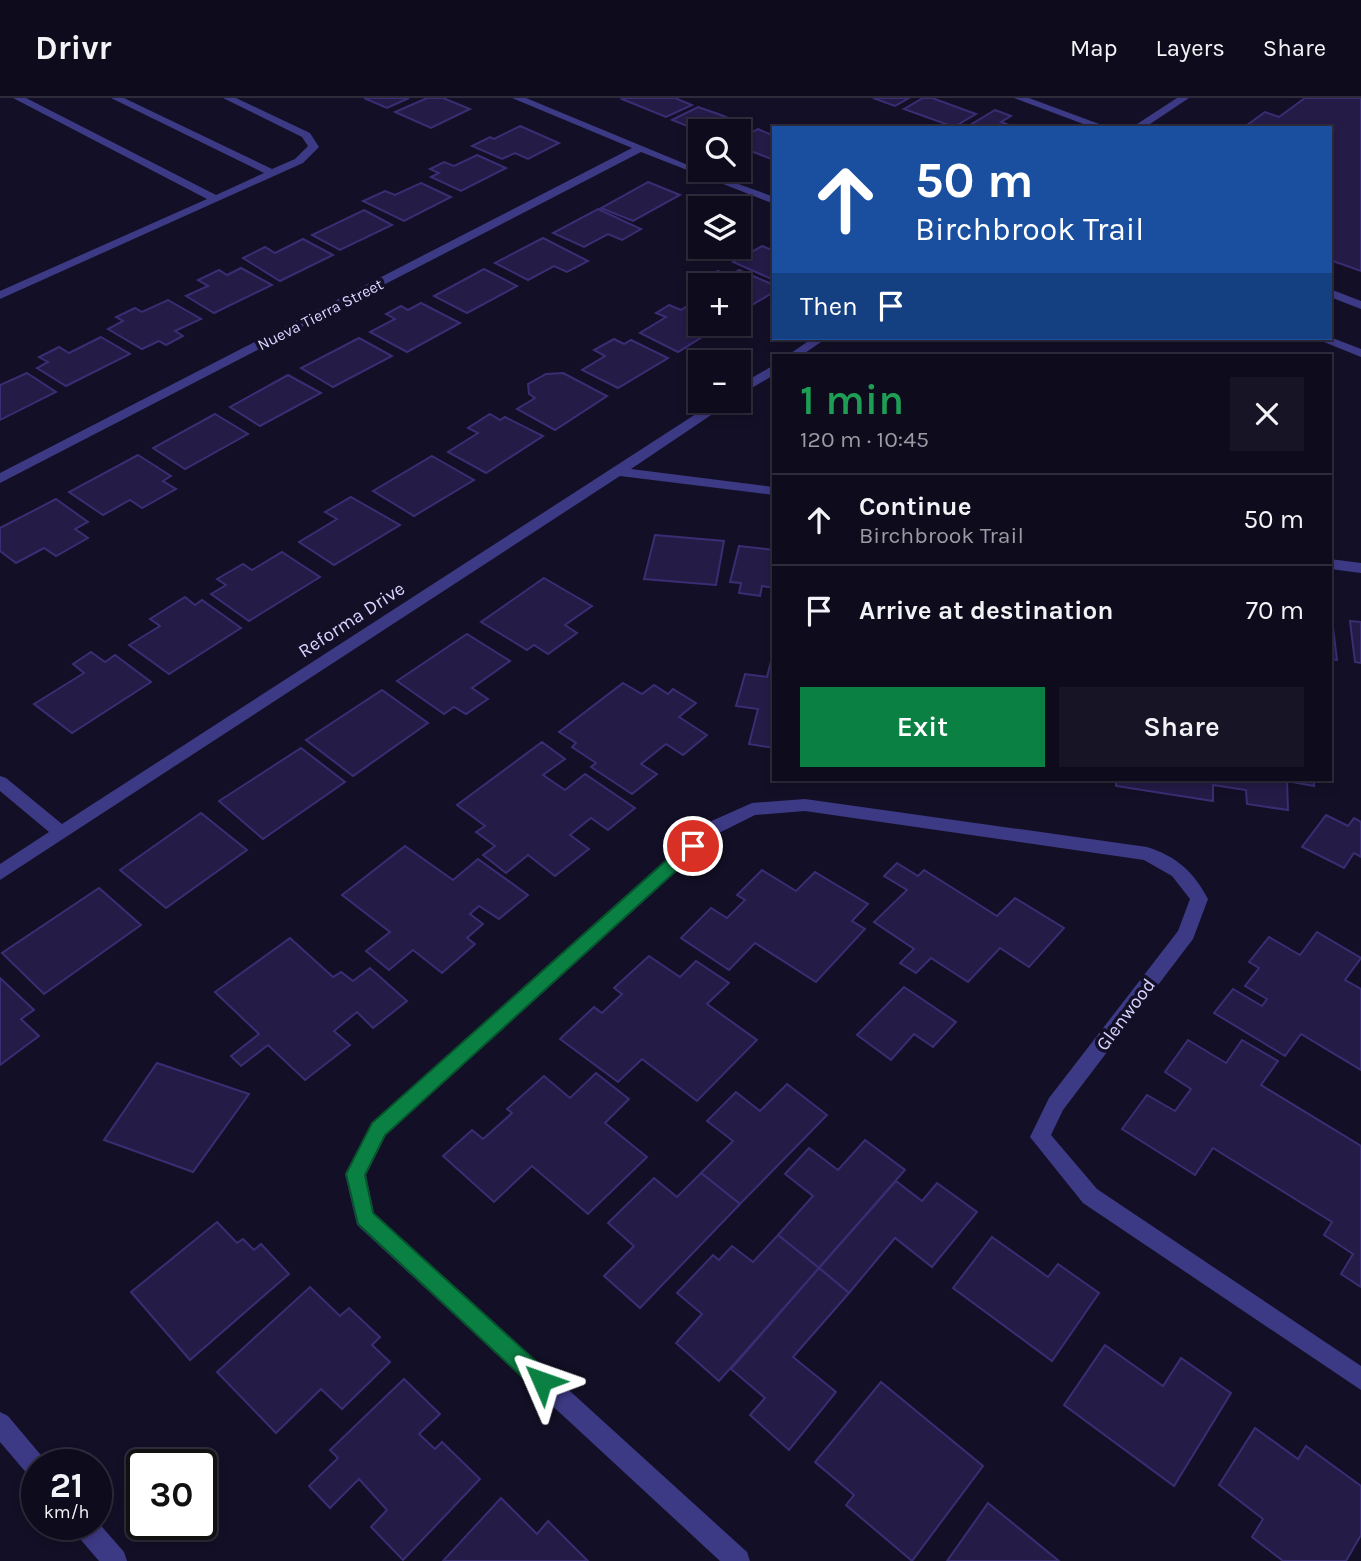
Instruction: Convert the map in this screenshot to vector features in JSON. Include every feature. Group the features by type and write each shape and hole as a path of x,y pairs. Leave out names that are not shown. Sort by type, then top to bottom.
{"street":[{"path":"18,98 216,199"},
{"path":"116,98 272,173"},
{"path":"0,295 299,161 314,144 306,135 228,98"},
{"path":"517,98 772,200"},
{"path":"1019,98 1099,126"},
{"path":"1139,126 1184,98"},
{"name":"Nueva Tierra Street","path":"0,479 640,148"},
{"path":"1332,294 1361,305"},
{"path":"796,354 818,340"},
{"path":"1325,340 1361,353"},
{"path":"751,384 772,370"},
{"name":"Reforma Drive","path":"0,873 706,413"},
{"path":"617,471 772,491"},
{"path":"1332,564 1361,568"},
{"path":"0,782 62,833"},
{"name":"Glenwood","path":"738,1561 365,1218 355,1174 379,1129 713,828 752,809 805,805 1147,854 1176,867 1194,887 1199,900 1186,934 1056,1104 1040,1137 1090,1196 1361,1379"},
{"path":"0,1424 21,1449"},
{"path":"97,1540 115,1561"}],"building":[{"path":"364,98 409,98 387,108"},
{"path":"427,98 443,98 470,109 431,128 395,112"},
{"path":"675,98 692,105 666,117 622,99"},
{"path":"873,98 909,98 895,106"},
{"path":"923,98 932,98 976,114 951,126 904,109"},
{"path":"1305,98 1361,98 1361,271 1332,261 1332,126 1246,126 1265,112 1279,117"},
{"path":"698,107 730,119 688,119 688,126 672,120"},
{"path":"995,110 1011,116 1001,122 1012,126 968,126"},
{"path":"520,126 559,143 528,159 515,153 502,159 472,146 490,137 494,139"},
{"path":"758,129 772,135 772,159 751,151 751,132"},
{"path":"477,155 506,168 461,191 431,177 439,173 430,169 444,162 454,166"},
{"path":"648,182 680,195 633,221 601,208"},
{"path":"421,183 451,197 404,221 363,201 385,191 395,195"},
{"path":"598,209 641,229 622,240 608,234 584,247 553,233"},
{"path":"364,210 392,225 340,250 312,235"},
{"path":"543,238 588,261 567,272 554,266 528,280 495,263"},
{"path":"303,239 333,255 280,281 243,258 265,247 275,253"},
{"path":"762,246 772,250 772,279 733,262 751,259 751,252"},
{"path":"241,268 272,285 214,313 186,296 208,286 198,280 219,270 227,275"},
{"path":"484,269 517,286 467,313 434,296"},
{"path":"751,275 772,284 772,293 751,305"},
{"path":"168,300 201,319 175,331 183,336 166,345 159,341 142,349 108,329 123,321 116,317 135,308 142,312"},
{"path":"421,303 460,323 407,352 370,332 395,319 386,314 401,306 408,310"},
{"path":"669,305 681,310 688,306 688,336 704,336 678,352 640,333 666,317 656,313"},
{"path":"101,337 130,354 66,386 37,368 48,362 39,357 59,347 69,353"},
{"path":"359,338 392,356 333,387 301,368"},
{"path":"614,339 624,344 631,340 668,358 618,388 582,370 605,356 594,350"},
{"path":"27,373 56,392 0,420 0,385"},
{"path":"563,373 607,396 555,430 517,409 535,398 529,394 528,384 546,374"},
{"path":"288,375 321,393 260,426 230,407"},
{"path":"215,414 248,434 185,469 153,448"},
{"path":"490,414 500,420 505,417 543,436 486,473 448,452 478,433 468,428"},
{"path":"138,455 171,476 163,481 176,489 142,508 130,500 103,515 69,492"},
{"path":"432,456 474,480 414,516 373,491"},
{"path":"351,497 400,525 334,565 299,542 337,519 325,512"},
{"path":"56,499 88,522 75,529 88,538 56,556 44,548 16,563 0,551 0,528"},
{"path":"655,535 724,541 716,585 644,579"},
{"path":"739,546 772,550 772,588 762,586 760,596 739,593 741,583 730,582"},
{"path":"282,552 320,577 249,621 211,594 226,585 217,579 243,564 252,570"},
{"path":"544,578 592,606 565,625 577,633 548,654 534,645 527,650 481,622"},
{"path":"185,597 195,605 202,600 241,628 169,674 129,645 160,626 150,619"},
{"path":"1332,619 1337,660 1332,659"},
{"path":"1350,621 1361,622 1361,663 1355,662"},
{"path":"467,634 510,661 472,688 488,699 466,714 454,707 444,714 397,681"},
{"path":"91,652 105,662 115,655 151,682 72,733 34,704 84,673 73,664"},
{"path":"772,657 772,748 749,744 758,709 736,706 745,674 767,677"},
{"path":"623,683 642,694 654,685 668,694 673,689 696,703 679,717 707,735 683,755 666,744 641,764 657,774 632,794 591,767 596,763 572,747 576,743 559,732"},
{"path":"382,690 428,723 353,776 306,740"},
{"path":"542,742 565,759 543,775 565,790 585,774 635,808 608,830 591,818 570,835 589,849 555,876 528,855 506,873 483,855 495,846 476,832 485,826 457,805"},
{"path":"301,748 345,782 263,839 219,801"},
{"path":"1116,781 1287,781 1288,810 1247,804 1246,790 1213,785 1213,801 1116,786"},
{"path":"1287,781 1314,781 1314,786"},
{"path":"201,813 247,850 166,908 120,870"},
{"path":"1326,815 1348,826 1354,818 1361,822 1361,857 1354,853 1344,868 1302,847"},
{"path":"405,846 453,880 478,859 528,895 499,919 479,906 470,914 483,924 467,938 475,944 442,973 413,950 389,970 366,951 390,932 342,895"},
{"path":"897,863 918,876 924,870 997,916 1015,898 1064,928 1029,967 1000,948 968,982 931,958 916,973 900,963 914,949 874,922 907,890 884,876"},
{"path":"762,870 796,891 815,872 868,904 852,921 865,929 816,982 755,943 729,970 681,938 711,908 727,918 745,900 737,895"},
{"path":"99,888 141,925 44,994 2,953"},
{"path":"1317,932 1361,958 1345,980 1361,989 1361,1070 1301,1034 1285,1056 1214,1013 1233,989 1262,1006 1267,999 1245,986 1259,968 1249,962 1269,937 1300,955"},
{"path":"290,938 333,977 341,972 353,981 370,968 407,1001 373,1028 357,1012 334,1031 350,1045 305,1080 268,1045 241,1066 231,1056 259,1034 215,992"},
{"path":"649,956 680,977 696,961 729,983 707,1004 757,1040 697,1101 642,1059 618,1082 560,1039 594,1007 602,1013 622,994 614,988"},
{"path":"0,978 34,1010 21,1019 39,1036 0,1065"},
{"path":"904,987 956,1022 933,1047 914,1034 891,1060 857,1035"},
{"path":"1188,1040 1226,1063 1242,1040 1278,1061 1261,1085 1361,1146 1361,1287 1341,1274 1353,1254 1324,1235 1332,1222 1213,1148 1195,1175 1122,1129 1147,1095 1175,1111 1191,1089 1165,1072"},
{"path":"157,1063 249,1094 193,1172 104,1140"},
{"path":"596,1073 629,1099 605,1123 647,1157 588,1214 532,1166 494,1202 443,1156 472,1130 483,1139 512,1113 507,1109 544,1076 570,1098"},
{"path":"787,1084 827,1115 740,1204 701,1173 733,1141 707,1121 736,1092 760,1111"},
{"path":"865,1140 905,1170 819,1268 778,1235 813,1196 785,1174 809,1148 838,1170"},
{"path":"701,1173 740,1204 640,1308 604,1276 634,1246 608,1223 654,1178 677,1197"},
{"path":"896,1181 922,1201 937,1183 977,1212 932,1267 895,1238 849,1293 819,1268"},
{"path":"217,1222 237,1243 243,1239 254,1250 261,1244 289,1274 190,1360 131,1292"},
{"path":"778,1235 819,1268 719,1381 676,1343 702,1314 677,1293 713,1255 719,1260 732,1246 753,1262"},
{"path":"992,1237 1048,1277 1058,1264 1099,1293 1052,1361 953,1288"},
{"path":"819,1268 849,1293 793,1357 836,1392 789,1450 750,1415 765,1398 731,1369"},
{"path":"310,1287 340,1316 349,1308 380,1337 372,1345 390,1362 342,1409 321,1389 276,1433 217,1372"},
{"path":"1105,1345 1163,1386 1181,1358 1231,1393 1174,1486 1064,1405"},
{"path":"404,1379 440,1414 419,1434 435,1449 442,1442 480,1479 403,1560 371,1527 387,1510 359,1479 330,1508 309,1486 338,1458 330,1450"},
{"path":"881,1382 983,1466 912,1561 846,1505 854,1495 815,1462"},
{"path":"1255,1428 1298,1459 1306,1446 1361,1486 1361,1535 1346,1561 1283,1561 1252,1537 1263,1519 1219,1485"},
{"path":"501,1498 537,1534 548,1521 588,1561 443,1561"},
{"path":"988,1503 1059,1561 947,1561"}],"route":[{"path":"542,1381 365,1218 355,1174 379,1129 693,846"}]}
